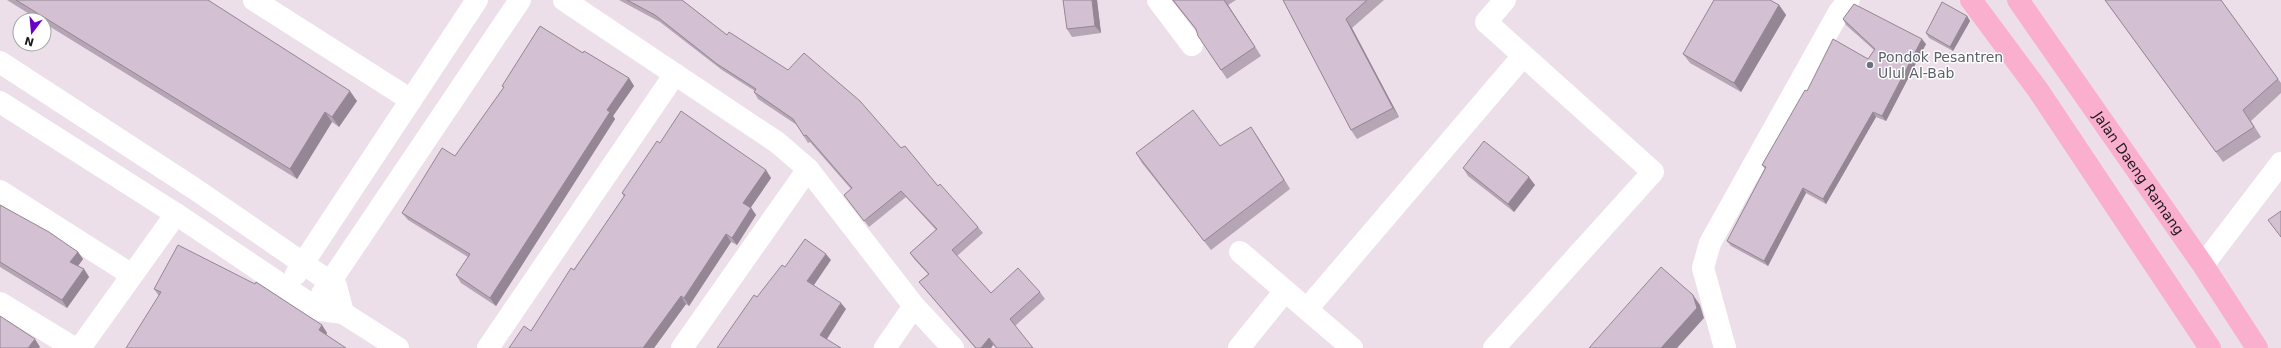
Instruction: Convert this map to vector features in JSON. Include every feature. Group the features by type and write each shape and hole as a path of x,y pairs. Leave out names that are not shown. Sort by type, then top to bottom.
{"main road":[{"path":"1971,0 2038,90 2210,348"},
{"name":"Jalan Daeng Ramang","path":"2018,0 2203,265 2257,348"}],"street":[{"path":"254,0 412,100"},
{"path":"286,288 477,0"},
{"path":"313,306 331,282 520,0"},
{"path":"564,0 778,143 808,169 914,306 953,348"},
{"path":"1158,0 1192,45"},
{"path":"1494,348 1653,172 1486,22 1505,0"},
{"path":"1725,348 1703,268 1710,243 1839,12 1849,0"},
{"path":"1307,310 1524,56"},
{"path":"0,62 195,189 331,282 336,286 343,313"},
{"path":"488,348 675,74"},
{"path":"0,102 176,214 313,306 320,310 343,313 398,348"},
{"path":"2203,265 2281,162"},
{"path":"682,348 808,169"},
{"path":"0,191 132,275"},
{"path":"80,348 176,214"},
{"path":"1240,252 1352,348"},
{"path":"1239,348 1285,290"},
{"path":"0,303 74,348"},
{"path":"885,348 914,306"}],"building":[{"path":"16,0 208,0 350,91 332,117 325,112 290,169 52,22 52,12 35,12"},
{"path":"627,0 682,0 727,35 729,32 788,70 804,53 860,101 901,148 905,146 938,186 940,184 978,227 952,250 991,293 1018,268 1040,292 1010,319 1033,348 997,348 989,338 981,348 976,348 919,282 929,274 910,253 937,229 901,191 864,221 844,195 852,188 806,135 804,136 793,119 754,92 756,89 717,64 655,15"},
{"path":"1063,0 1092,0 1095,26 1067,29"},
{"path":"1173,0 1224,0 1255,47 1221,70 1198,36 1196,29"},
{"path":"1283,0 1367,0 1346,19 1393,108 1351,130"},
{"path":"1714,0 1770,0 1779,5 1734,83 1683,54"},
{"path":"2105,0 2221,0 2278,79 2243,110 2254,127 2216,152"},
{"name":"Pondok Pesantren Ulul Al-Bab","path":"1942,2 1967,16 1950,47 1926,33"},
{"path":"1854,4 1922,39 1882,116 1873,112 1823,199 1803,188 1764,261 1727,241 1766,167 1762,165 1805,90 1807,91 1833,39 1868,59 1875,49 1843,19"},
{"path":"540,26 583,53 584,51 629,78 607,110 610,112 490,298 456,275 470,254 402,213 442,148 455,156 504,87 502,86"},
{"path":"1193,110 1220,146 1251,127 1284,180 1204,241 1136,153"},
{"path":"681,111 766,170 743,203 751,208 732,238 726,234 684,298 681,296 643,348 509,348 524,326 531,331 571,268 574,270 625,195 622,193 657,141 660,143"},
{"path":"1484,141 1529,177 1508,204 1463,168"},
{"path":"0,205 49,232 78,252 70,262 84,269 62,300 0,262"},
{"path":"2281,211 2281,237 2268,220"},
{"path":"805,239 826,254 807,281 841,303 820,335 841,348 717,348 754,295 757,297 782,265 785,267"},
{"path":"178,245 255,284 256,282 322,325 319,330 346,348 126,348 161,292 154,289"},
{"path":"1661,267 1693,295 1697,308 1661,348 1589,348"},
{"path":"0,316 35,339 28,348 0,348"}],"place":[{"name":"Pondok Pesantren Ulul Al-Bab","path":"1870,65"}]}
